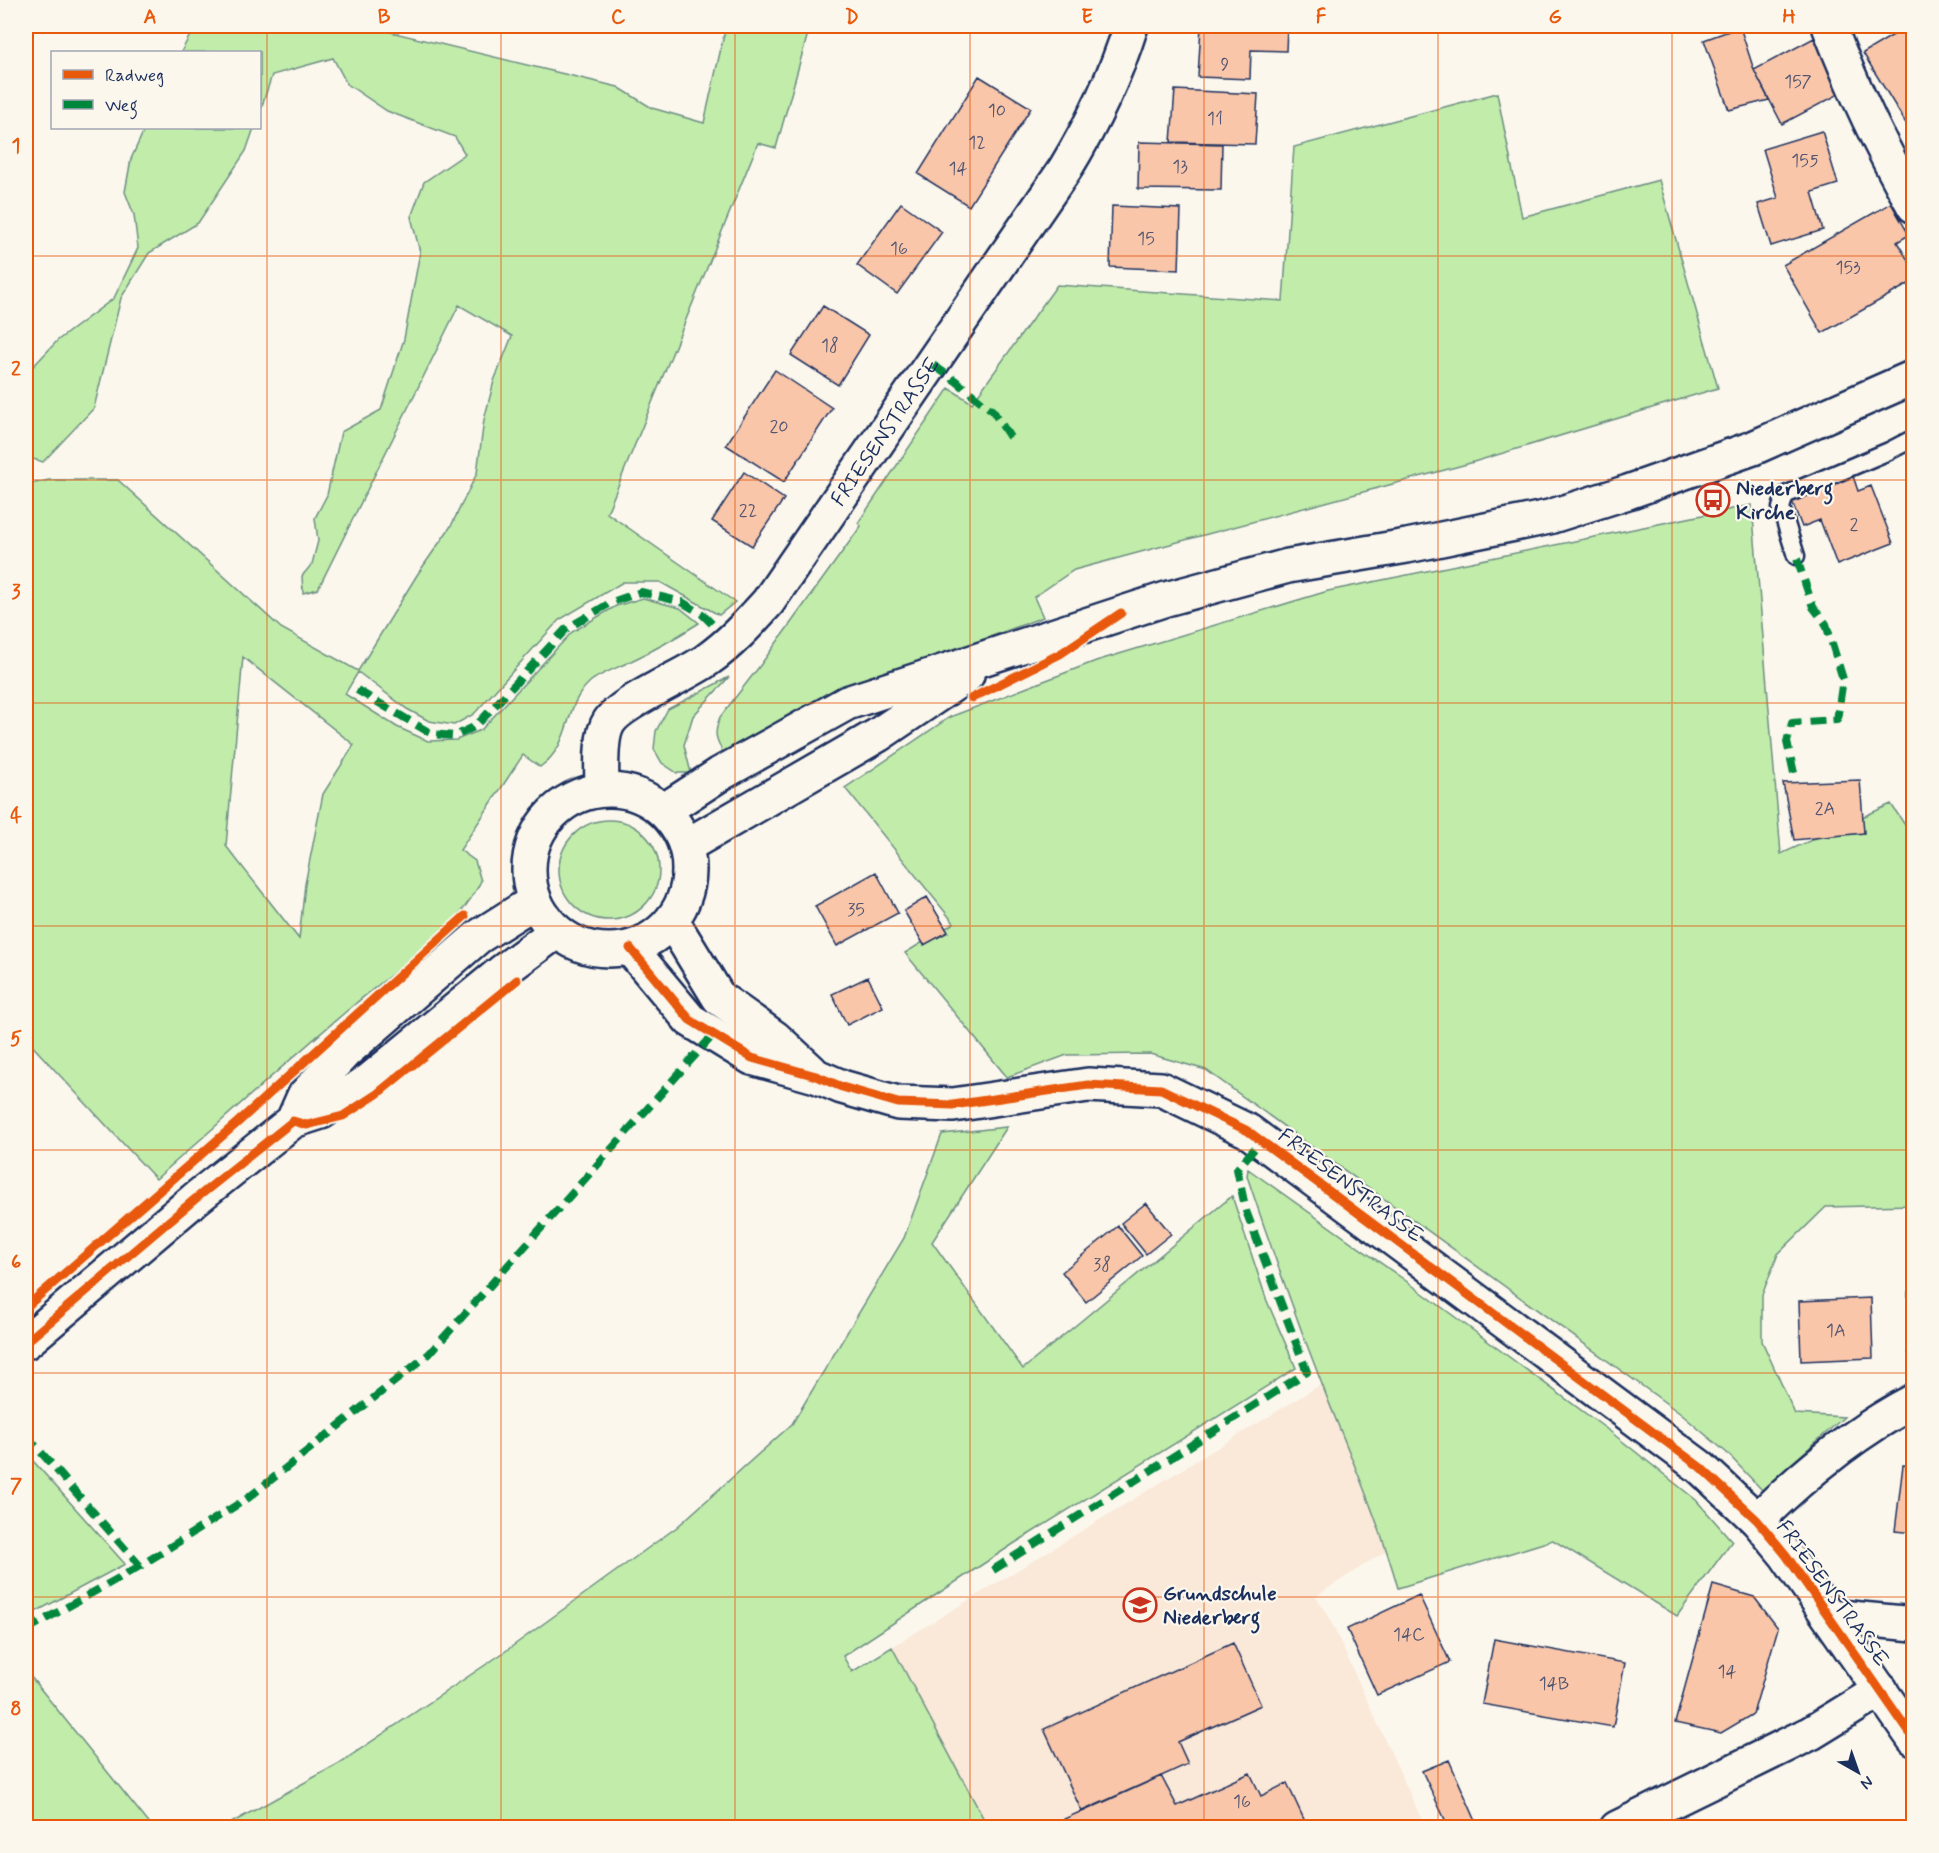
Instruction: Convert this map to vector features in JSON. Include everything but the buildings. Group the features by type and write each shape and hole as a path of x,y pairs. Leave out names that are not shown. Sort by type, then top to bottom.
{"street":[{"name":"FRIESENSTRASSE","path":"602,790 603,739 609,722 624,707 708,660 748,624 768,602 1065,169 1089,130 1109,90 1131,26"},
{"path":"1829,26 1877,137 1914,206"},
{"path":"663,811 720,774 847,703 1166,599 1288,566 1407,546 1549,517 1752,448 1914,377"},
{"path":"686,846 878,735 1003,651"},
{"path":"602,790 634,794 650,801 663,811 677,826 686,846 690,865 688,885 682,904 672,921 653,938 630,948 611,951 591,949 573,942 556,931 544,917 535,901 530,880 530,859 536,838 547,820 562,806 581,795 602,790"},
{"path":"293,1120 304,1096 345,1052 478,937 535,901"},
{"name":"FRIESENSTRASSE","path":"672,921 719,998 775,1038 816,1076"},
{"path":"26,1342 293,1120 321,1112 370,1080 503,971 556,931"},
{"name":"FRIESENSTRASSE","path":"630,948 690,1020 752,1058 816,1076 842,1087 898,1103 953,1105 1088,1085 1161,1089 1248,1131 1700,1467 1757,1520 1786,1555 1914,1739"},
{"path":"1757,1520 1785,1492 1858,1434 1914,1401"},
{"path":"1829,1616 1914,1624"},
{"path":"1617,1827 1811,1733 1881,1690"}],"lane":[{"path":"1796,556 1781,508 1785,495 1914,438"}],"shaded area":[{"name":"Grundschule Niederberg","path":"1322,1384 1387,1550 1316,1596 1331,1622 1425,1827 1015,1828 1013,1825 988,1827 892,1647"}],"green space":[{"path":"195,26 378,26 378,29 618,87 652,108 704,123 726,26 810,26 776,148 758,143 607,513 735,602 719,615 660,582 623,582 559,620 474,714 454,725 429,721 407,709 358,672 345,694 397,727 428,741 456,740 481,730 572,632 616,606 643,598 680,608 699,623 657,648 590,682 575,702 563,736 551,757 540,767 523,755 460,850 475,861 481,881 471,899 457,916 425,948 330,1026 156,1179 26,1039 26,485 49,480 118,480 281,628 358,671 417,575 451,526 477,473 484,420 494,381 512,336 459,305 318,589 303,593 302,576 312,564 318,541 315,518 327,495 341,432 381,410 404,339 420,252 411,217 424,182 465,154 455,137 387,111 347,84 333,58 272,75 261,109 261,51 182,51","holes":["243,657 354,745 323,794 305,884 299,939 226,846"]},
{"path":"1497,93 1522,217 1659,180 1718,388 1467,464 1074,570 1034,597 1043,617 827,703 725,756 716,737 720,717 861,526 858,523 949,388 972,403 1057,285 1283,301 1294,147"},
{"path":"145,129 254,129 246,151 198,223 149,253 121,298 94,408 43,462 26,457 26,374 58,340 114,298 138,248 134,215 125,192 131,159"},
{"path":"1752,505 1781,854 1891,804 1913,837 1913,1205 1826,1207 1778,1254 1762,1295 1762,1341 1795,1414 1844,1417 1762,1490 1727,1453 1681,1414 1206,1070 1150,1054 1067,1055 1007,1077 905,953 954,923 845,788 950,717 1096,661 1328,591"},
{"path":"729,677 693,716 684,745 691,773 677,773 662,763 654,749 656,731 668,709"},
{"path":"599,820 619,820 645,834 656,851 659,870 656,889 645,906 619,920 599,920 581,912 567,898 559,880 559,860 567,842 581,828"},
{"path":"1007,1127 932,1242 1023,1369 1232,1196 1267,1301 1296,1368 1015,1543 843,1656 852,1672 892,1647 988,1827 224,1827 338,1764 503,1653 677,1527 792,1424 904,1238 942,1134"},
{"path":"1248,1169 1409,1283 1612,1433 1696,1500 1732,1541 1677,1616 1553,1540 1398,1588 1375,1517 1286,1288 1247,1176"},
{"path":"26,1453 125,1564 26,1617"},
{"path":"26,1671 152,1827 26,1827"}],"marked path":[{"path":"933,365 993,411 1013,442"},
{"path":"1794,773 1787,742 1792,723 1837,720 1843,679 1826,624 1813,607 1796,556"},
{"path":"357,690 432,734 455,736 476,726 566,629 612,602 641,592 682,602 702,614 714,626"},
{"path":"26,1435 140,1566 248,1498 429,1354 714,1034"},
{"path":"993,1570 1307,1372 1246,1211 1237,1169 1261,1141"},
{"path":"26,1630 140,1566"}],"cycle path":[{"path":"972,698 1060,654 1121,613"},
{"path":"26,1307 237,1123 465,916"},
{"path":"630,948 690,1020 752,1058 816,1076 842,1087 898,1103 953,1105 1088,1085 1161,1089 1248,1131 1700,1467 1757,1520 1786,1555 1914,1739"},
{"path":"26,1342 194,1200 293,1121 307,1125 343,1116 377,1094 517,980"}],"place":[{"name":"Niederberg Kirche","path":"1713,500"},
{"name":"Grundschule Niederberg","path":"1140,1605"}]}
